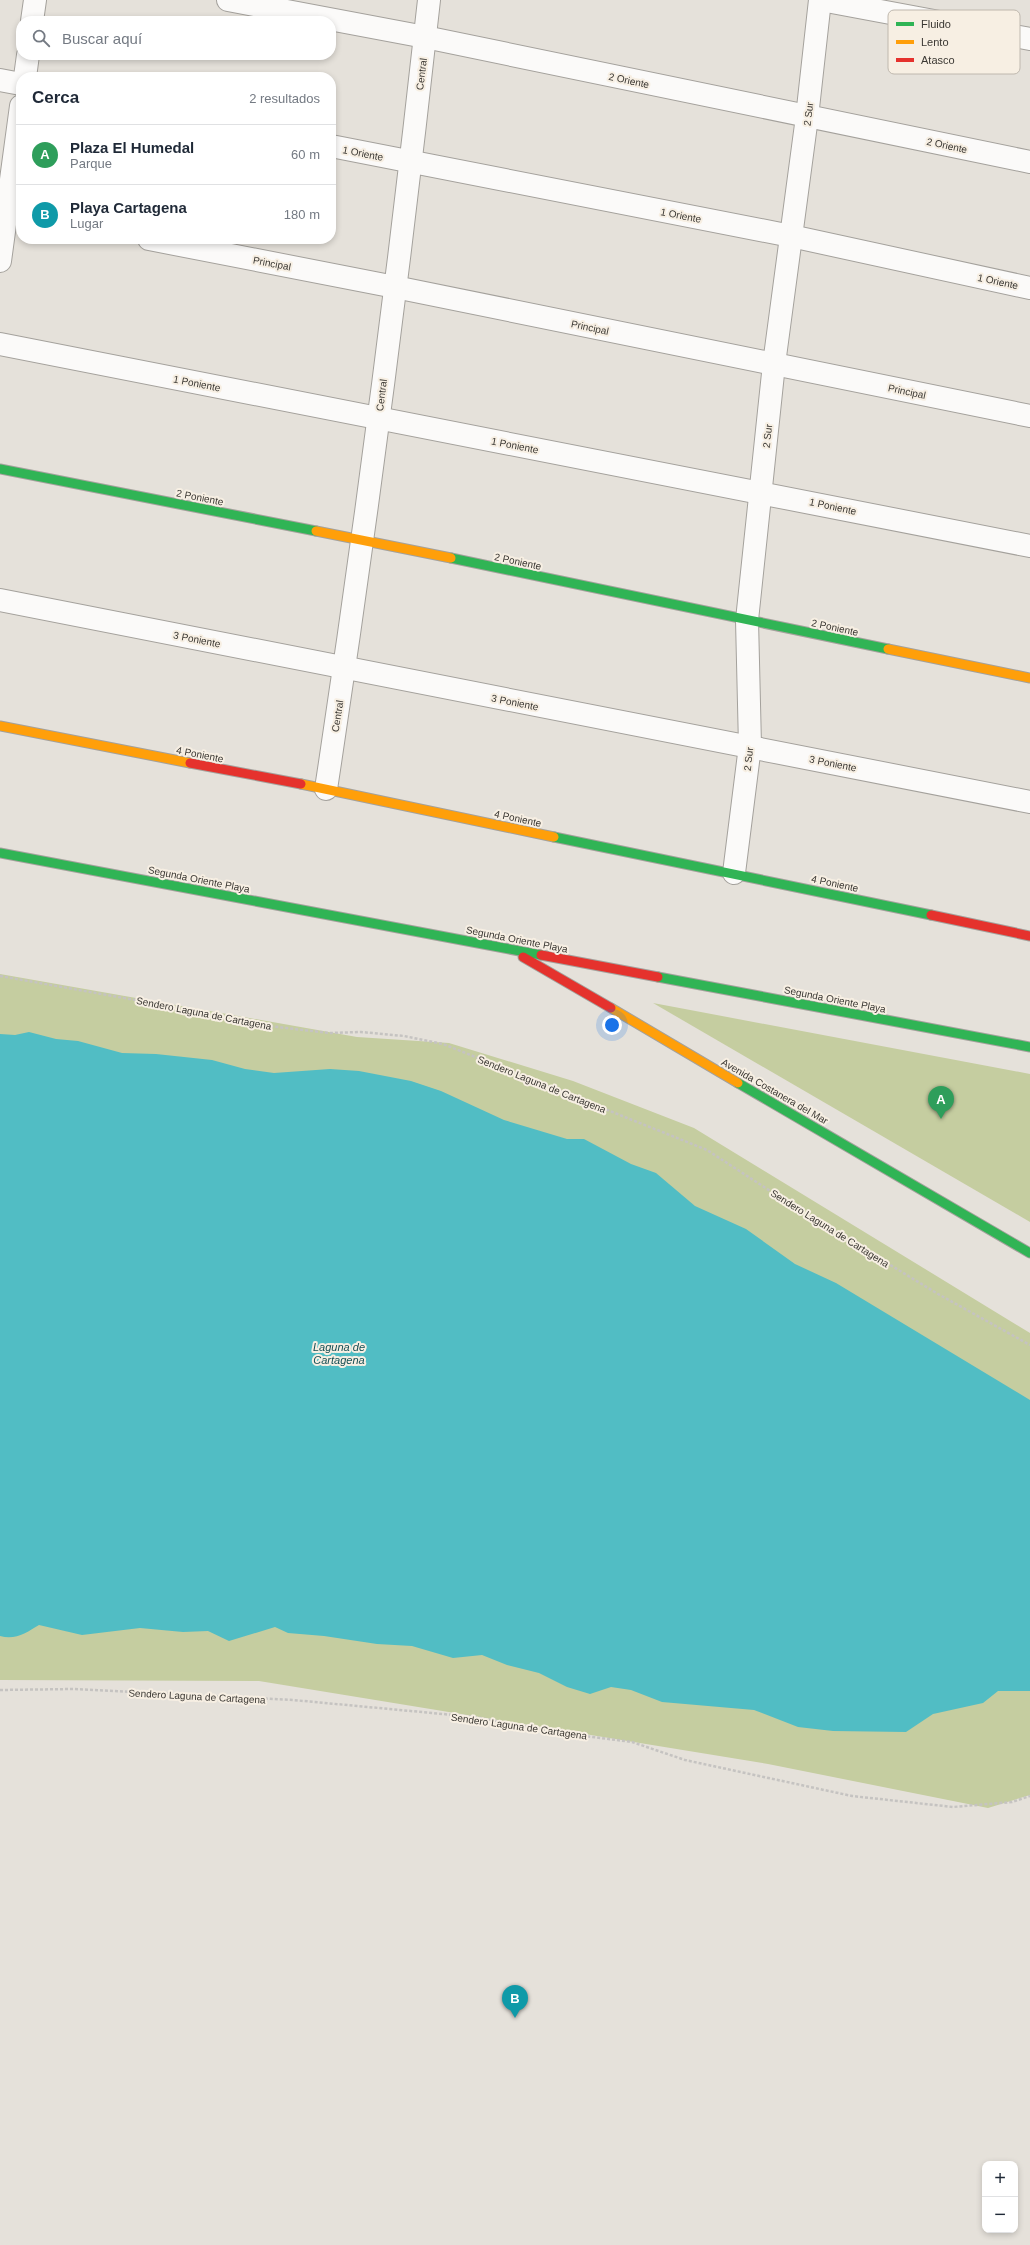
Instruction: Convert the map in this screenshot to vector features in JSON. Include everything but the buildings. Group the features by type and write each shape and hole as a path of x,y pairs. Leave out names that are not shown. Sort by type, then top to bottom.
{"street":[{"path":"33,16 35,0"},
{"name":"2 Oriente","path":"228,0 313,16"},
{"name":"Central","path":"326,790 345,669 378,419 429,0"},
{"path":"821,0 888,13"},
{"name":"2 Sur","path":"734,873 750,746 747,620 774,364 808,117 821,0"},
{"name":"2 Oriente","path":"336,20 425,37 1030,162"},
{"path":"1020,37 1030,39"},
{"path":"26,72 27,60"},
{"path":"0,80 16,83"},
{"name":"1 Oriente","path":"336,147 791,236 1030,288"},
{"path":"0,261 9,212 16,150"},
{"name":"Principal","path":"176,244 1030,416"},
{"name":"1 Poniente","path":"0,344 378,419 761,491 1030,546"},
{"name":"2 Poniente","path":"0,468 362,540 1030,678"},
{"name":"3 Poniente","path":"0,600 345,669 750,746 1030,802"},
{"name":"4 Poniente","path":"0,726 326,790 734,873 1030,936"},
{"name":"Segunda Oriente Playa","path":"0,853 1030,1047"},
{"name":"Avenida Costanera del Mar","path":"508,948 1030,1253"}],"path":[{"name":"Sendero Laguna de Cartagena","path":"0,976 169,1006 252,1024 329,1033 361,1032 404,1036 443,1044 707,1150 798,1209 911,1278 1030,1345"},
{"name":"Sendero Laguna de Cartagena","path":"0,1690 74,1689 293,1700 475,1717 561,1733 632,1742 685,1760 753,1776 852,1796 953,1807 1012,1802 1030,1796"}],"green space":[{"name":"Laguna de Cartagena","path":"0,974 357,1037 449,1043 573,1081 694,1128 1030,1333 1030,1795 988,1808 768,1764 259,1681 0,1680"},
{"path":"653,1003 1030,1074 1030,1222"}],"water":[{"name":"Laguna de Cartagena","path":"29,1032 56,1039 78,1041 122,1053 156,1054 212,1060 245,1069 274,1073 330,1069 359,1071 411,1081 441,1091 504,1120 567,1139 584,1139 631,1164 656,1173 695,1206 746,1229 795,1264 836,1283 1030,1400 1030,1691 998,1691 983,1703 933,1714 906,1732 833,1731 798,1727 754,1710 662,1702 631,1690 611,1687 590,1694 567,1687 539,1673 507,1665 482,1655 453,1658 412,1646 377,1644 324,1636 288,1633 275,1627 229,1641 208,1631 183,1632 140,1628 82,1635 39,1625 16,1636 0,1636 0,1034 15,1035"}],"traffic: fast":[{"path":"0,469 316,531"},
{"path":"451,558 888,649"},
{"path":"554,837 931,915"},
{"path":"0,853 541,955"},
{"path":"658,977 1030,1047"},
{"path":"738,1083 1030,1253"}],"traffic: slow":[{"path":"316,531 451,558"},
{"path":"888,649 1030,678"},
{"path":"0,726 190,763"},
{"path":"301,784 554,837"},
{"path":"611,1008 738,1083"}],"traffic: jam":[{"path":"190,763 301,784"},
{"path":"931,915 1030,936"},
{"path":"541,955 658,977"},
{"path":"523,957 611,1008"}],"place":[{"name":"Plaza El Humedal","path":"941,1119"},
{"name":"Playa Cartagena","path":"515,2018"}]}
